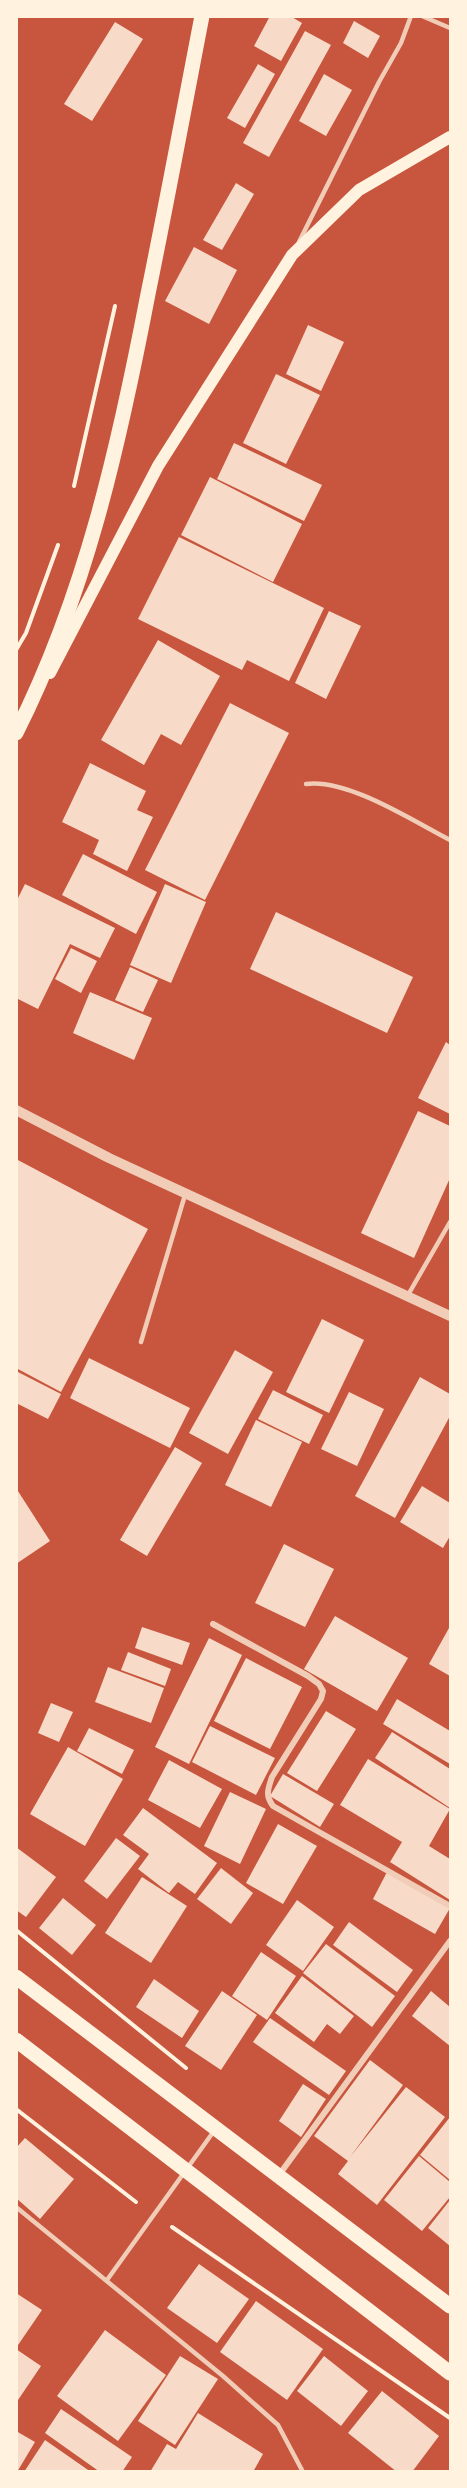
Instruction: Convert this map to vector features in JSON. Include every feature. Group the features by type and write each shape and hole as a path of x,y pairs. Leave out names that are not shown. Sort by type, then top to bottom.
{"main road":[{"path":"16,734 38,689 62,629 87,558 102,503 133,373 202,16"},
{"path":"16,734 158,466 292,255 359,190 450,137"},
{"path":"16,1977 450,2306"},
{"path":"16,2040 450,2373"}],"street":[{"path":"16,1110 185,1194 450,1316"},
{"path":"213,1624 308,1676 319,1684 323,1692 321,1700 272,1778 267,1791 273,1806 450,1906"},
{"path":"278,2177 450,1941"}],"lane":[{"path":"292,255 401,43 411,16"},
{"path":"422,16 450,28"},
{"path":"306,784 318,782 358,793 450,840"},
{"path":"141,1342 185,1194"},
{"path":"408,1295 450,1222"},
{"path":"107,2280 156,2216 216,2129"},
{"path":"16,2206 278,2425 303,2472"}],"path":[{"path":"72,494 116,303"},
{"path":"16,650 30,622 60,538"},
{"path":"16,2109 122,2193 450,2418"}],"building":[{"path":"270,16 290,16 302,23 281,61 254,46"},
{"path":"354,21 380,36 368,58 343,43"},
{"path":"115,22 143,39 92,121 64,104"},
{"path":"305,31 331,45 269,157 243,143"},
{"path":"258,64 275,74 245,128 227,118"},
{"path":"324,74 352,90 326,136 299,121"},
{"path":"236,183 254,194 222,250 203,240"},
{"path":"194,247 237,270 209,324 165,301"},
{"path":"308,325 344,342 321,391 286,374"},
{"path":"276,374 320,395 286,464 243,443"},
{"path":"234,443 322,485 304,521 217,479"},
{"path":"210,477 302,524 273,582 181,535"},
{"path":"179,537 324,608 289,681 247,660 242,670 138,619"},
{"path":"329,611 361,626 326,699 295,683"},
{"path":"158,640 220,676 181,745 161,734 144,765 101,740"},
{"path":"230,703 289,733 205,900 145,870"},
{"path":"90,763 146,791 137,810 153,817 127,871 93,854 99,840 62,822"},
{"path":"83,854 157,892 136,934 62,895"},
{"path":"25,884 115,928 100,958 70,944 38,1009 16,998 16,902"},
{"path":"165,884 206,902 171,983 130,965"},
{"path":"276,912 413,977 387,1033 250,969"},
{"path":"71,948 97,961 81,993 55,979"},
{"path":"130,967 158,980 143,1012 115,1000"},
{"path":"90,992 152,1018 134,1060 73,1033"},
{"path":"446,1042 450,1045 450,1114 418,1098"},
{"path":"418,1111 450,1126 450,1178 414,1258 361,1233"},
{"path":"16,1159 148,1229 61,1392 16,1368"},
{"path":"322,1319 364,1340 329,1413 286,1392"},
{"path":"235,1350 273,1372 228,1454 189,1433"},
{"path":"89,1358 190,1408 170,1448 70,1398"},
{"path":"16,1371 61,1394 48,1419 16,1403"},
{"path":"420,1377 450,1394 450,1416 395,1518 355,1496"},
{"path":"273,1390 323,1415 309,1444 258,1419"},
{"path":"349,1392 384,1409 357,1466 321,1449"},
{"path":"256,1420 302,1442 271,1507 225,1485"},
{"path":"175,1447 202,1463 147,1556 120,1540"},
{"path":"422,1486 450,1503 450,1536 443,1548 400,1522"},
{"path":"16,1488 50,1541 16,1564"},
{"path":"284,1544 334,1569 305,1627 255,1603"},
{"path":"335,1616 408,1658 377,1711 304,1669"},
{"path":"142,1627 190,1643 182,1665 135,1648"},
{"path":"450,1629 450,1676 429,1664"},
{"path":"209,1638 242,1655 189,1764 155,1747"},
{"path":"128,1652 171,1669 165,1686 121,1670"},
{"path":"246,1658 302,1687 270,1749 214,1721"},
{"path":"108,1667 164,1688 151,1723 95,1702"},
{"path":"397,1699 450,1731 450,1764 383,1724"},
{"path":"51,1703 73,1712 59,1742 38,1733"},
{"path":"326,1711 356,1729 317,1791 287,1773"},
{"path":"210,1726 275,1758 256,1795 192,1762"},
{"path":"89,1728 134,1750 122,1774 77,1751"},
{"path":"392,1732 450,1769 450,1808 375,1758"},
{"path":"68,1747 123,1779 85,1846 30,1814"},
{"path":"368,1759 450,1809 429,1846 450,1859 450,1900 390,1862 402,1842 340,1805"},
{"path":"169,1760 222,1789 200,1828 148,1800"},
{"path":"283,1774 334,1804 320,1827 270,1796"},
{"path":"230,1792 266,1809 240,1864 204,1846"},
{"path":"143,1808 217,1863 195,1894 178,1882 169,1893 138,1869 149,1854 123,1835"},
{"path":"278,1824 317,1846 283,1904 246,1883"},
{"path":"116,1838 140,1856 107,1899 84,1881"},
{"path":"16,1847 56,1877 26,1917 16,1910"},
{"path":"221,1868 253,1893 231,1924 197,1899"},
{"path":"387,1872 450,1908 435,1934 373,1899"},
{"path":"142,1877 187,1906 151,1963 105,1933"},
{"path":"63,1898 96,1925 72,1955 39,1928"},
{"path":"297,1900 334,1927 303,1971 266,1945"},
{"path":"349,1922 413,1970 397,1992 333,1945"},
{"path":"326,1944 395,1996 372,2027 303,1973"},
{"path":"261,1952 296,1976 267,2020 232,1996"},
{"path":"302,1976 354,2016 340,2034 327,2024 314,2042 275,2013"},
{"path":"154,1979 199,2011 182,2038 136,2007"},
{"path":"222,1991 257,2015 221,2070 185,2046"},
{"path":"431,1991 450,2007 450,2046 412,2016"},
{"path":"270,2018 346,2071 329,2095 253,2042"},
{"path":"370,2060 403,2085 350,2157 406,2087 445,2117 377,2205 338,2174 348,2161 314,2136"},
{"path":"303,2084 326,2099 301,2137 279,2121"},
{"path":"450,2117 450,2180 420,2155"},
{"path":"25,2138 74,2179 40,2219 16,2198 16,2148"},
{"path":"419,2156 450,2182 450,2197 422,2231 384,2200"},
{"path":"450,2200 450,2246 428,2228"},
{"path":"199,2264 249,2299 217,2343 167,2308"},
{"path":"16,2293 42,2310 16,2348"},
{"path":"256,2301 323,2349 287,2400 220,2352"},
{"path":"105,2330 166,2375 118,2441 57,2396"},
{"path":"16,2349 41,2366 16,2403"},
{"path":"180,2356 218,2379 175,2445 138,2421"},
{"path":"324,2356 368,2391 341,2426 297,2391"},
{"path":"382,2391 439,2436 412,2472 397,2472 348,2433"},
{"path":"61,2409 132,2457 122,2472 100,2472 45,2433"},
{"path":"198,2413 263,2454 253,2472 150,2472 167,2444 176,2449"},
{"path":"16,2431 35,2442 17,2472 16,2472"},
{"path":"45,2440 91,2472 24,2472"}]}
